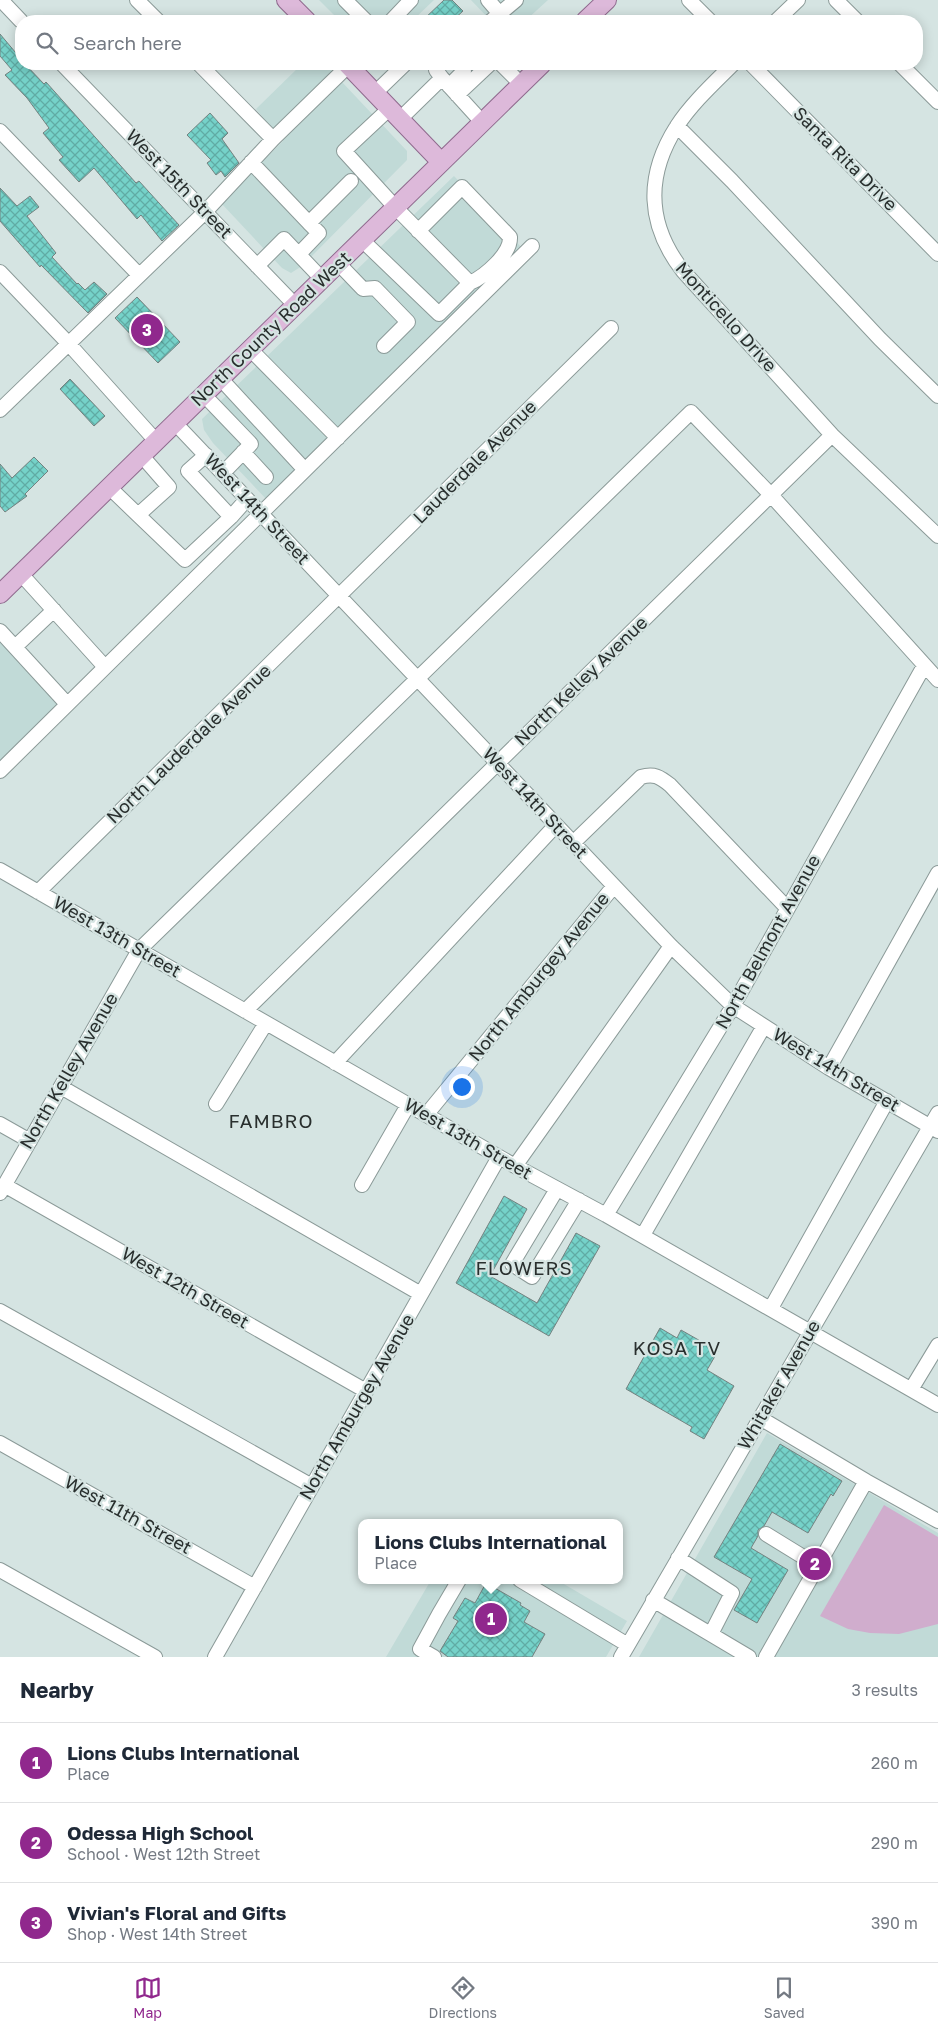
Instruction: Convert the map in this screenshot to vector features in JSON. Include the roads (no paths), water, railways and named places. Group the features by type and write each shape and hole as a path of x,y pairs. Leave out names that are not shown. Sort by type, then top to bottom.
{"main road":[{"path":"286,0 300,15"},
{"path":"591,15 607,0"},
{"path":"355,70 442,162"},
{"name":"North County Road West","path":"0,594 536,70"}],"street":[{"path":"1,0 16,15"},
{"path":"138,0 152,15"},
{"path":"346,0 360,15"},
{"path":"397,15 411,0"},
{"path":"488,0 497,15"},
{"path":"503,15 516,0"},
{"path":"690,0 704,15"},
{"path":"782,15 798,0"},
{"path":"836,0 851,15"},
{"name":"West 15th Street","path":"68,70 295,305"},
{"path":"205,70 273,139"},
{"path":"0,410 205,212 273,139 343,70"},
{"path":"375,92 399,70"},
{"path":"464,70 443,76 344,151 395,207 470,283"},
{"path":"443,76 466,70"},
{"path":"507,70 521,84"},
{"name":"Monticello Drive","path":"727,70 699,98 677,126 663,152 654,182 656,220 662,239 671,256 683,272 832,435 938,536"},
{"name":"Santa Rita Drive","path":"757,70 938,254"},
{"path":"906,70 938,102"},
{"path":"443,76 482,122"},
{"path":"677,126 732,181 886,346 938,396"},
{"path":"0,131 139,275"},
{"path":"251,162 319,233 299,254"},
{"path":"309,223 351,181"},
{"path":"362,240 439,314 470,283 480,278 508,251 510,244 510,237 462,187 418,231"},
{"path":"257,266 284,239 322,279"},
{"path":"0,771 532,246"},
{"path":"338,262 363,289 375,288 408,322 384,346"},
{"path":"0,272 68,343 156,441"},
{"name":"Lauderdale Avenue","path":"340,596 611,328"},
{"path":"250,349 338,438"},
{"path":"220,378 305,470"},
{"path":"204,395 251,444 223,473"},
{"name":"North Kelley Avenue","path":"2,1189 139,950 691,412 771,495"},
{"name":"West 14th Street","path":"175,423 671,946 732,1006 829,1068 934,1128"},
{"name":"North Kelley Avenue","path":"245,1011 832,435"},
{"path":"243,452 266,477"},
{"path":"138,515 169,487 192,476 206,455"},
{"path":"142,456 169,487"},
{"path":"192,476 228,518"},
{"path":"109,487 185,560 248,499"},
{"path":"771,495 938,680"},
{"path":"21,574 105,667"},
{"name":"North Lauderdale Avenue","path":"38,892 340,596"},
{"path":"15,647 54,610"},
{"path":"0,631 67,704"},
{"name":"North Belmont Avenue","path":"606,1215 732,1006 924,666"},
{"path":"573,843 641,777 657,775 670,785 787,908"},
{"path":"335,1063 556,825"},
{"name":"West 13th Street","path":"0,870 499,1157 771,1308 912,1388 938,1405"},
{"path":"829,1068 938,873"},
{"name":"North Amburgey Avenue","path":"426,1115 614,886"},
{"path":"515,1166 671,946"},
{"path":"216,1104 266,1023"},
{"path":"642,1236 764,1026"},
{"path":"60,1087 421,1294"},
{"path":"771,1308 887,1101"},
{"path":"362,1185 408,1105"},
{"name":"Whitaker Avenue","path":"625,1651 811,1331 934,1128 938,1114"},
{"path":"0,1124 30,1141"},
{"name":"North Amburgey Avenue","path":"215,1657 499,1157"},
{"name":"West 12th Street","path":"2,1189 366,1391"},
{"path":"557,1189 512,1264 532,1277 579,1200"},
{"path":"0,1311 312,1486"},
{"path":"912,1388 938,1345"},
{"path":"760,1418 938,1521"},
{"name":"West 11th Street","path":"0,1443 255,1586"},
{"path":"766,1657 866,1481"},
{"path":"766,1534 818,1566"},
{"path":"678,1558 732,1593 711,1634"},
{"path":"0,1570 155,1657"},
{"path":"434,1657 420,1649 457,1584"},
{"path":"526,1584 625,1651"},
{"path":"653,1600 750,1657"}],"place":[{"name":"Vivian's Floral and Gifts","path":"147,330"},
{"name":"Odessa High School","path":"815,1564"},
{"name":"Lions Clubs International","path":"491,1619"}],"district":[{"name":"FAMBRO","path":"271,1121"},
{"name":"FLOWERS","path":"524,1268"},
{"name":"KOSA TV","path":"677,1348"}]}
